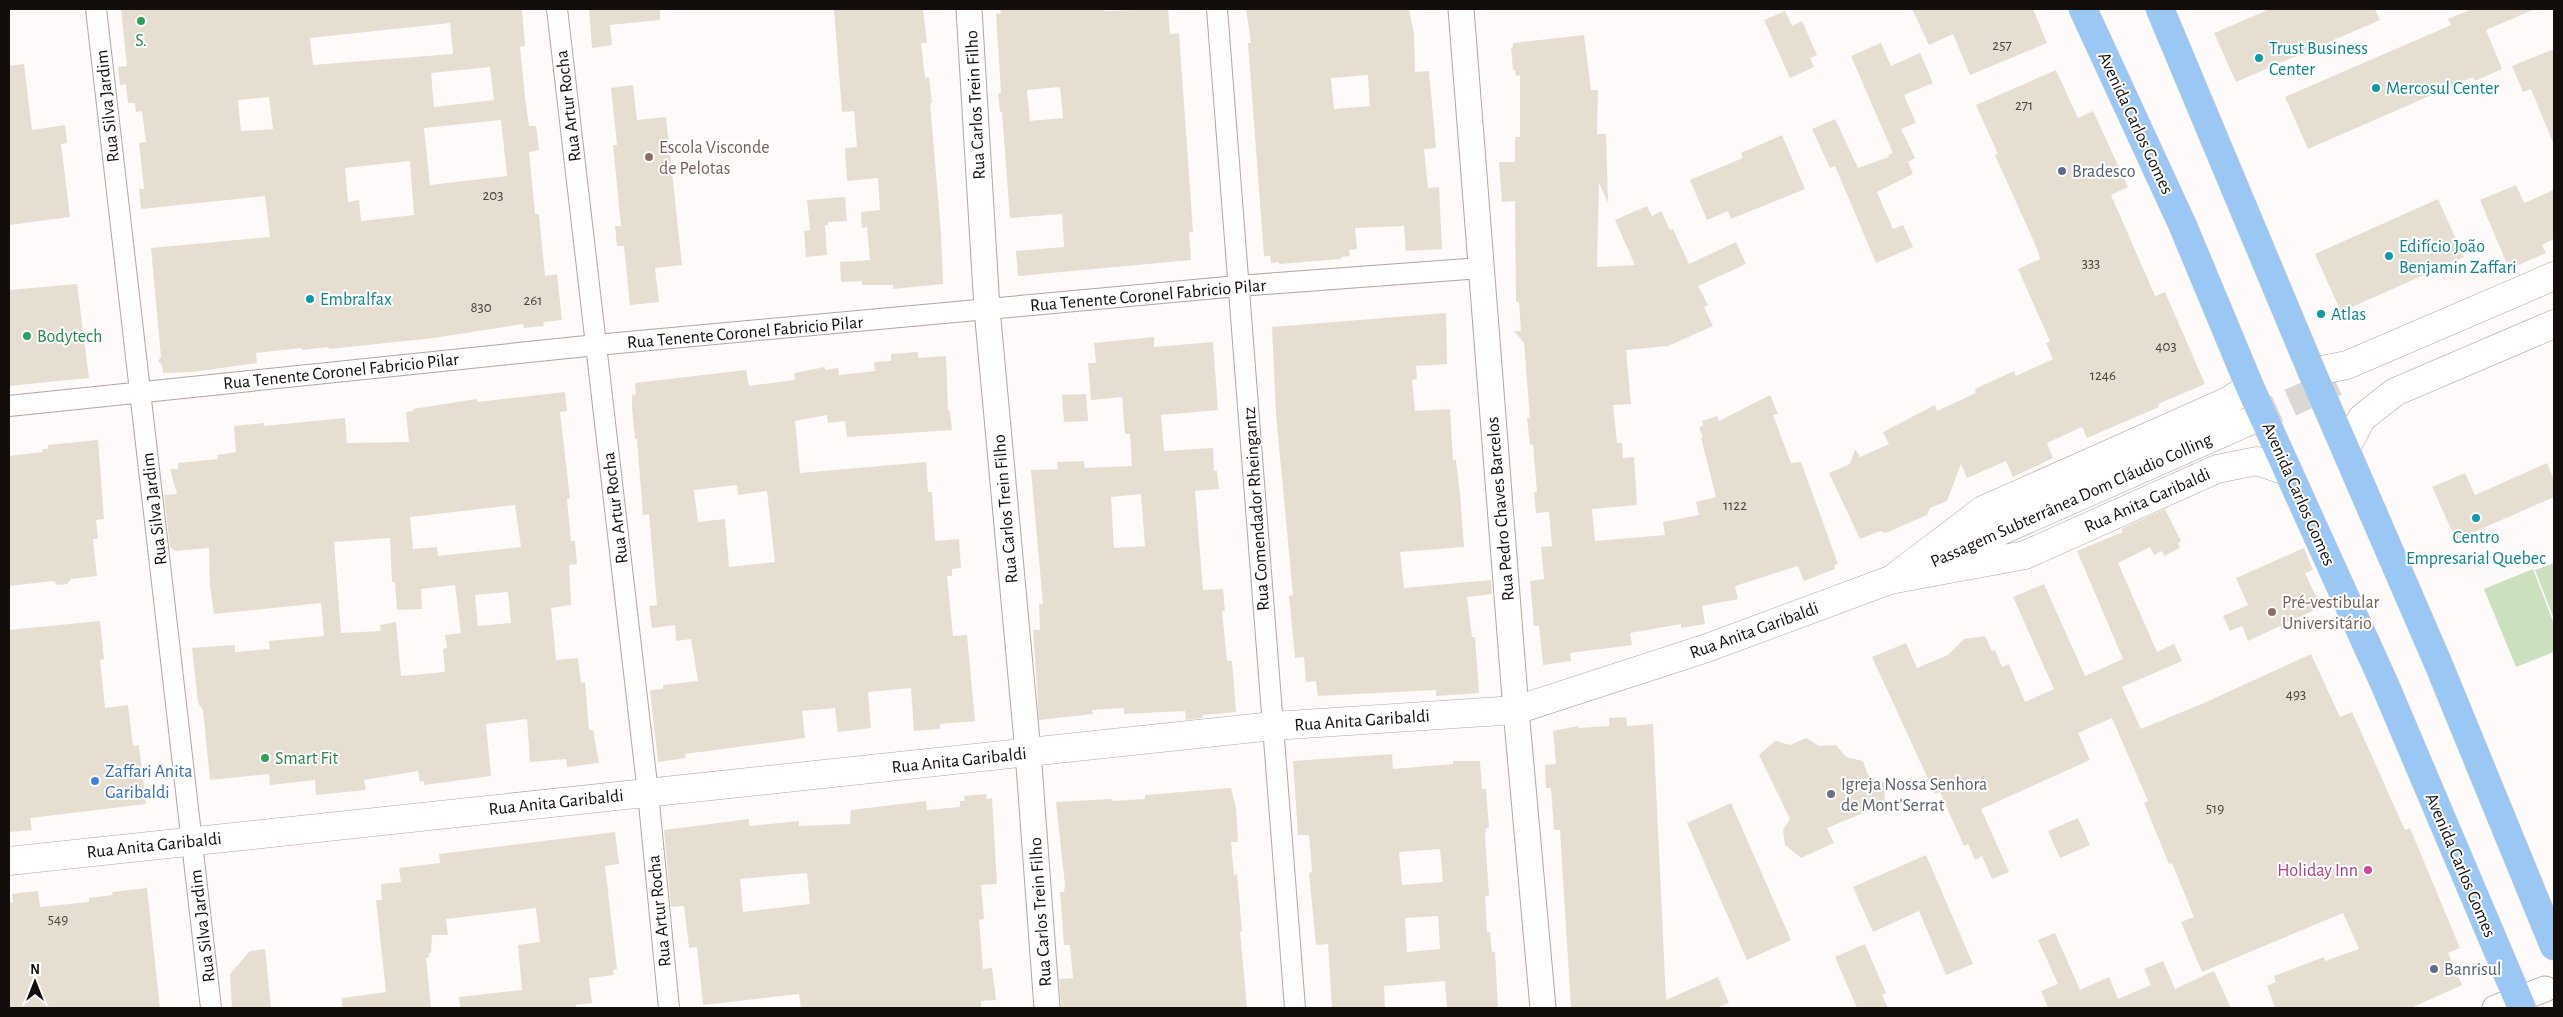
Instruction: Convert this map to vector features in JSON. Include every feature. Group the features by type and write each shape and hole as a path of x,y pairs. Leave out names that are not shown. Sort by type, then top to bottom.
{"main road":[{"name":"Avenida Carlos Gomes","path":"2084,9 2183,226 2250,386 2385,685 2512,1005"},
{"path":"2160,9 2324,377 2346,448 2438,663 2554,946"},
{"path":"2324,377 2346,365 2554,276"},
{"path":"2324,377 2554,291"},
{"path":"2346,448 2362,418 2395,392 2554,324"},
{"name":"Rua Anita Garibaldi","path":"1890,580 1984,510 2228,401 2250,386"},
{"name":"Passagem Subterrânea Dom Cláudio Colling","path":"1890,580 2252,420"},
{"name":"Rua Anita Garibaldi","path":"9,861 1273,726 1516,710 1707,648 1890,580 2025,555 2217,469 2257,461 2289,472"}],"street":[{"name":"Rua Silva Jardim","path":"96,9 211,1008"},
{"name":"Rua Artur Rocha","path":"556,9 648,793 669,1008"},
{"name":"Rua Carlos Trein Filho","path":"969,9 987,309 1028,752 1047,1008"},
{"name":"Rua Comendador Rheingantz","path":"1217,9 1295,1008"},
{"name":"Rua Pedro Chaves Barcelos","path":"1461,9 1516,710 1543,1008"},
{"name":"Rua Tenente Coronel Fabricio Pilar","path":"9,406 140,390 596,345 1238,286 1481,268"},
{"path":"2512,1005 2545,989"}],"green space":[{"path":"2554,563 2554,619 2535,570"},
{"path":"2533,569 2554,624 2554,652 2516,667 2484,589"}],"building":[{"path":"121,9 522,9 525,46 520,47 525,97 529,126 536,126 539,150 529,152 535,214 539,214 545,276 557,274 562,320 543,322 544,326 524,328 523,324 434,338 329,349 328,347 302,350 302,348 256,353 257,363 192,372 163,373 162,365 158,361 161,357 151,248 270,237 265,196 141,209 139,189 144,189 139,143 146,142 142,111 136,112 135,103 128,103 126,84 120,85 118,67 127,66","holes":["450,23 453,54 313,65 310,38","490,67 494,100 434,107 431,73","269,97 273,129 241,131 238,100","501,120 507,176 430,185 424,128","410,161 414,215 361,221 359,200 348,202 345,168"]},
{"path":"589,9 660,9 660,20 610,25 612,45 592,48"},
{"path":"834,9 923,9 927,43 921,43 925,78 929,77 932,103 930,103 941,234 943,284 893,289 893,285 862,285 862,281 841,282 840,262 870,260 867,227 862,228 861,212 880,210 878,178 847,181 845,148 857,147 854,111 842,112"},
{"path":"1000,9 1104,9 1104,11 1168,9 1170,34 1179,33 1193,232 1189,232 1191,260 1018,276 1016,251 1064,247 1062,214 1010,218 1002,112 1000,112 998,93 1001,93 996,14 1001,13","holes":["1060,87 1063,118 1030,121 1027,90"]},
{"path":"1246,9 1409,9 1414,34 1415,72 1429,71 1436,148 1424,149 1428,188 1439,187 1442,249 1406,251 1404,226 1355,228 1357,249 1349,250 1350,256 1341,257 1341,259 1279,264 1279,262 1271,263 1270,256 1264,256 1248,43 1251,43","holes":["1368,75 1370,106 1334,109 1331,78"]},
{"path":"1912,9 2033,9 2047,43 1970,75 1953,34 1929,45"},
{"name":"Trust Business Center","path":"2270,9 2375,9 2380,20 2236,82 2214,33"},
{"name":"Mercosul Center","path":"2472,9 2535,9 2486,30 2502,69 2475,81 2473,77 2308,149 2285,97 2451,25 2448,19"},
{"path":"1785,11 1792,26 1802,21 1817,55 1810,58 1814,67 1790,78 1764,20"},
{"path":"1584,35 1591,90 1598,90 1597,134 1606,134 1608,203 1599,183 1597,267 1635,265 1615,220 1647,206 1652,216 1661,211 1670,230 1673,229 1689,264 1736,242 1746,264 1698,286 1708,305 1704,307 1713,326 1668,346 1626,350 1631,404 1613,405 1617,443 1622,443 1623,458 1634,457 1637,505 1592,509 1595,541 1665,535 1663,522 1699,515 1696,502 1716,497 1701,438 1703,438 1699,427 1703,426 1702,421 1717,416 1719,421 1770,395 1778,414 1773,415 1791,463 1801,462 1838,564 1834,565 1835,569 1804,581 1798,566 1735,586 1738,599 1702,606 1705,624 1681,628 1681,624 1630,633 1632,645 1570,653 1571,661 1543,665 1539,626 1534,626 1530,581 1544,579 1541,547 1552,546 1549,512 1536,513 1534,492 1537,492 1533,444 1530,445 1527,418 1530,418 1524,343 1514,331 1521,331 1519,302 1516,302 1515,201 1502,202 1499,162 1515,162 1515,137 1520,137 1520,75 1516,76 1515,70 1513,70 1511,48 1513,43"},
{"path":"1881,43 1891,66 1920,53 1933,83 1904,95 1916,123 1901,129 1915,158 1908,162 1913,174 1877,192 1893,229 1903,225 1913,247 1876,263 1835,166 1830,168 1812,129 1835,119 1858,168 1889,157 1888,155 1893,153 1851,56"},
{"path":"2554,49 2554,145 2531,89 2523,92 2512,66"},
{"path":"24,64 32,130 65,125 67,143 61,144 70,217 9,225 9,66"},
{"path":"2056,70 2078,118 2093,111 2128,187 2111,195 2155,296 2165,292 2205,384 2158,404 2159,407 2087,438 2082,427 2047,443 2053,458 2013,477 2006,461 1967,478 1961,464 1947,501 1930,508 1927,515 1886,533 1880,531 1860,539 1829,473 1850,464 1855,449 1860,457 1889,444 1883,432 1935,405 1937,411 1976,393 1975,389 2014,371 2016,376 2053,359 2046,343 2050,341 2018,269 2040,259 2038,251 1995,155 1998,154 1976,105"},
{"path":"633,85 637,120 666,117 682,265 655,268 659,302 630,305 624,246 617,246 615,226 621,226 613,145 617,145 611,88"},
{"path":"1782,135 1805,189 1731,219 1728,211 1707,220 1690,180 1743,158 1741,153"},
{"path":"2516,185 2524,203 2554,190 2554,239 2542,245 2546,253 2509,269 2480,200"},
{"path":"845,197 847,221 828,222 828,225 825,225 827,255 806,257 804,231 810,230 807,200"},
{"name":"Edifício João Benjamin Zaffari","path":"2438,199 2464,257 2341,312 2315,254"},
{"path":"77,284 89,378 9,386 9,290"},
{"path":"1446,313 1447,364 1416,366 1417,379 1412,380 1415,411 1450,409 1453,460 1456,460 1464,547 1400,552 1404,588 1491,580 1492,594 1467,597 1472,637 1475,637 1479,693 1436,696 1436,690 1318,696 1316,681 1306,682 1304,657 1295,658 1289,596 1293,595 1276,414 1272,327"},
{"path":"1154,337 1154,347 1213,342 1218,410 1161,415 1164,451 1213,448 1214,471 1217,471 1219,489 1195,491 1203,590 1223,589 1225,611 1222,611 1227,661 1232,661 1236,712 1203,715 1203,718 1186,720 1185,711 1124,714 1124,708 1092,710 1093,714 1039,720 1033,630 1040,630 1039,604 1043,604 1031,470 1058,469 1057,462 1084,461 1085,468 1132,466 1130,434 1125,434 1122,397 1091,400 1088,363 1096,363 1094,343","holes":["1141,494 1145,546 1114,548 1111,497"]},
{"path":"918,352 918,358 946,356 948,411 950,411 952,430 847,437 845,421 828,423 827,415 795,421 800,473 926,462 928,492 932,492 935,541 959,539 961,568 952,569 952,576 947,576 953,636 967,635 975,721 940,724 940,729 914,731 911,688 868,692 871,728 838,732 835,708 802,711 805,738 685,754 686,758 658,762 650,690 663,689 663,685 698,681 691,639 676,641 675,625 652,628 649,606 657,605 649,514 643,515 637,439 635,439 632,395 636,394 635,383 746,370 749,386 795,380 794,373 825,367 825,370 838,368 839,375 875,371 874,362 891,361 891,354","holes":["737,485 738,495 767,491 775,562 729,567 725,519 698,522 694,490"]},
{"path":"565,392 567,411 560,412 570,499 567,499 571,541 575,541 577,564 569,565 571,605 551,608 556,660 578,658 581,683 585,682 589,730 593,730 599,763 567,767 566,759 530,762 527,719 486,724 491,776 424,785 424,781 420,782 418,771 364,780 366,790 316,795 315,780 270,785 269,774 210,780 203,710 198,703 192,648 235,645 235,652 270,649 269,641 324,636 321,603 214,614 210,586 209,548 175,551 170,547 164,495 177,494 170,469 178,469 178,463 218,459 217,455 236,452 234,426 264,423 264,426 345,418 347,443 409,442 406,412 414,411 413,409 477,399 477,402","holes":["515,505 521,547 438,556 437,547 413,549 410,517","390,538 392,582 395,582 397,610 422,609 421,589 455,585 461,633 445,635 447,648 443,649 445,672 401,676 396,622 380,625 381,631 341,633 334,542","508,592 511,623 478,626 475,595"]},
{"path":"1086,394 1088,421 1064,422 1062,395"},
{"path":"98,440 104,519 96,520 98,539 93,539 97,576 71,579 67,584 57,585 53,581 9,586 9,456 43,452 42,449 48,449 48,445"},
{"name":"Centro Empresarial Quebec","path":"2547,463 2554,480 2554,497 2456,540 2432,487 2465,473 2475,495"},
{"path":"2165,509 2181,541 2178,543 2180,548 2164,556 2162,551 2154,555 2150,547 2118,563 2157,652 2174,644 2182,661 2122,687 2141,729 2204,703 2311,654 2340,717 2352,712 2405,830 2410,828 2460,948 2448,953 2462,985 2411,1008 2275,1008 2267,986 2276,982 2274,976 2324,957 2325,961 2359,949 2343,913 2202,972 2181,922 2194,917 2172,863 2169,864 2144,803 2148,801 2112,718 2078,733 2090,760 1981,809 2009,872 1992,879 1982,856 1975,860 1968,844 1964,846 1940,792 1935,794 1872,657 1906,643 1917,668 1948,655 1964,639 1985,636 1992,651 1995,650 2002,667 2009,664 2025,702 2054,689 2013,597 2044,584 2085,676 2123,659 2077,551 2123,532 2121,529"},
{"path":"2304,548 2313,570 2305,573 2321,607 2248,641 2242,626 2230,631 2223,616 2248,605 2236,578"},
{"path":"100,621 104,659 100,660 105,708 128,705 133,746 139,745 146,804 30,818 32,830 10,832 9,630"},
{"path":"1626,717 1627,726 1653,724 1666,1000 1718,977 1729,1003 1717,1008 1571,1008 1560,830 1554,830 1551,788 1546,788 1545,765 1556,764 1553,731 1578,726 1579,728 1609,726 1609,718"},
{"name":"Igreja Nossa Senhora de Mont'Serrat","path":"1806,738 1819,746 1836,745 1846,757 1863,761 1868,775 1884,783 1885,804 1827,828 1834,843 1801,858 1785,845 1783,830 1790,819 1759,755 1775,741 1790,745"},
{"path":"1392,754 1393,769 1453,764 1453,761 1480,761 1482,789 1486,789 1489,828 1486,828 1485,836 1489,896 1485,896 1487,932 1490,932 1492,952 1495,952 1498,1008 1447,1008 1445,981 1384,986 1385,1008 1332,1008 1328,944 1316,945 1309,873 1312,872 1309,835 1298,835 1293,761","holes":["1440,849 1443,882 1402,885 1399,852","1438,916 1440,949 1407,952 1405,918"]},
{"path":"1231,788 1236,808 1238,842 1231,842 1234,875 1237,874 1247,1008 1061,1008 1059,979 1073,978 1070,945 1064,945 1060,892 1064,892 1065,885 1056,802 1145,799 1145,795"},
{"path":"986,794 987,799 992,798 997,884 981,885 984,919 979,920 983,969 992,968 996,1000 981,1001 981,1008 801,1008 799,994 703,1005 697,947 689,948 684,906 671,907 664,830 749,819 749,826 799,821 799,826 850,824 851,810 926,801 927,810 960,807 960,801 965,801 964,796","holes":["807,873 810,904 743,912 740,879"]},
{"path":"1731,803 1791,940 1747,960 1687,823"},
{"path":"2078,818 2090,845 2060,858 2048,831"},
{"path":"615,832 619,864 605,866 617,969 613,970 614,975 589,978 592,1003 576,1005 576,1008 460,1008 459,997 522,990 518,945 540,942 536,908 446,919 448,935 432,935 431,953 426,958 431,1008 342,1008 342,998 386,992 376,900 382,900 381,884 401,882 399,868 440,863 439,854"},
{"path":"1926,855 1973,964 1946,975 1919,911 1873,932 1853,887"},
{"path":"147,888 160,1008 9,1008 9,903 13,902 12,894 38,891 40,907 89,902 89,898 113,895 112,892"},
{"path":"2055,933 2080,990 2109,977 2118,999 2151,985 2144,969 2163,961 2175,989 2214,971 2231,1008 2048,1008 2041,991 2058,984 2038,940"},
{"path":"1865,944 1886,993 1882,995 1888,1008 1857,1008 1835,957"},
{"path":"265,949 271,1008 232,1008 230,974 250,951"}],"tunnel":[{"path":"2252,420 2336,382"}],"place":[{"name":"S.","path":"141,21"},
{"name":"Trust Business Center","path":"2259,58"},
{"name":"Mercosul Center","path":"2376,88"},
{"name":"Escola Visconde de Pelotas","path":"649,157"},
{"name":"Bradesco","path":"2062,171"},
{"name":"Edifício João Benjamin Zaffari","path":"2389,256"},
{"name":"Embralfax","path":"310,299"},
{"name":"Atlas","path":"2321,314"},
{"name":"Bodytech","path":"27,336"},
{"name":"Centro Empresarial Quebec","path":"2476,518"},
{"name":"Pré-vestibular Universitário","path":"2272,612"},
{"name":"Smart Fit","path":"265,758"},
{"name":"Zaffari Anita Garibaldi","path":"95,781"},
{"name":"Igreja Nossa Senhora de Mont'Serrat","path":"1831,794"},
{"name":"Holiday Inn","path":"2368,870"},
{"name":"Banrisul","path":"2434,969"}]}
